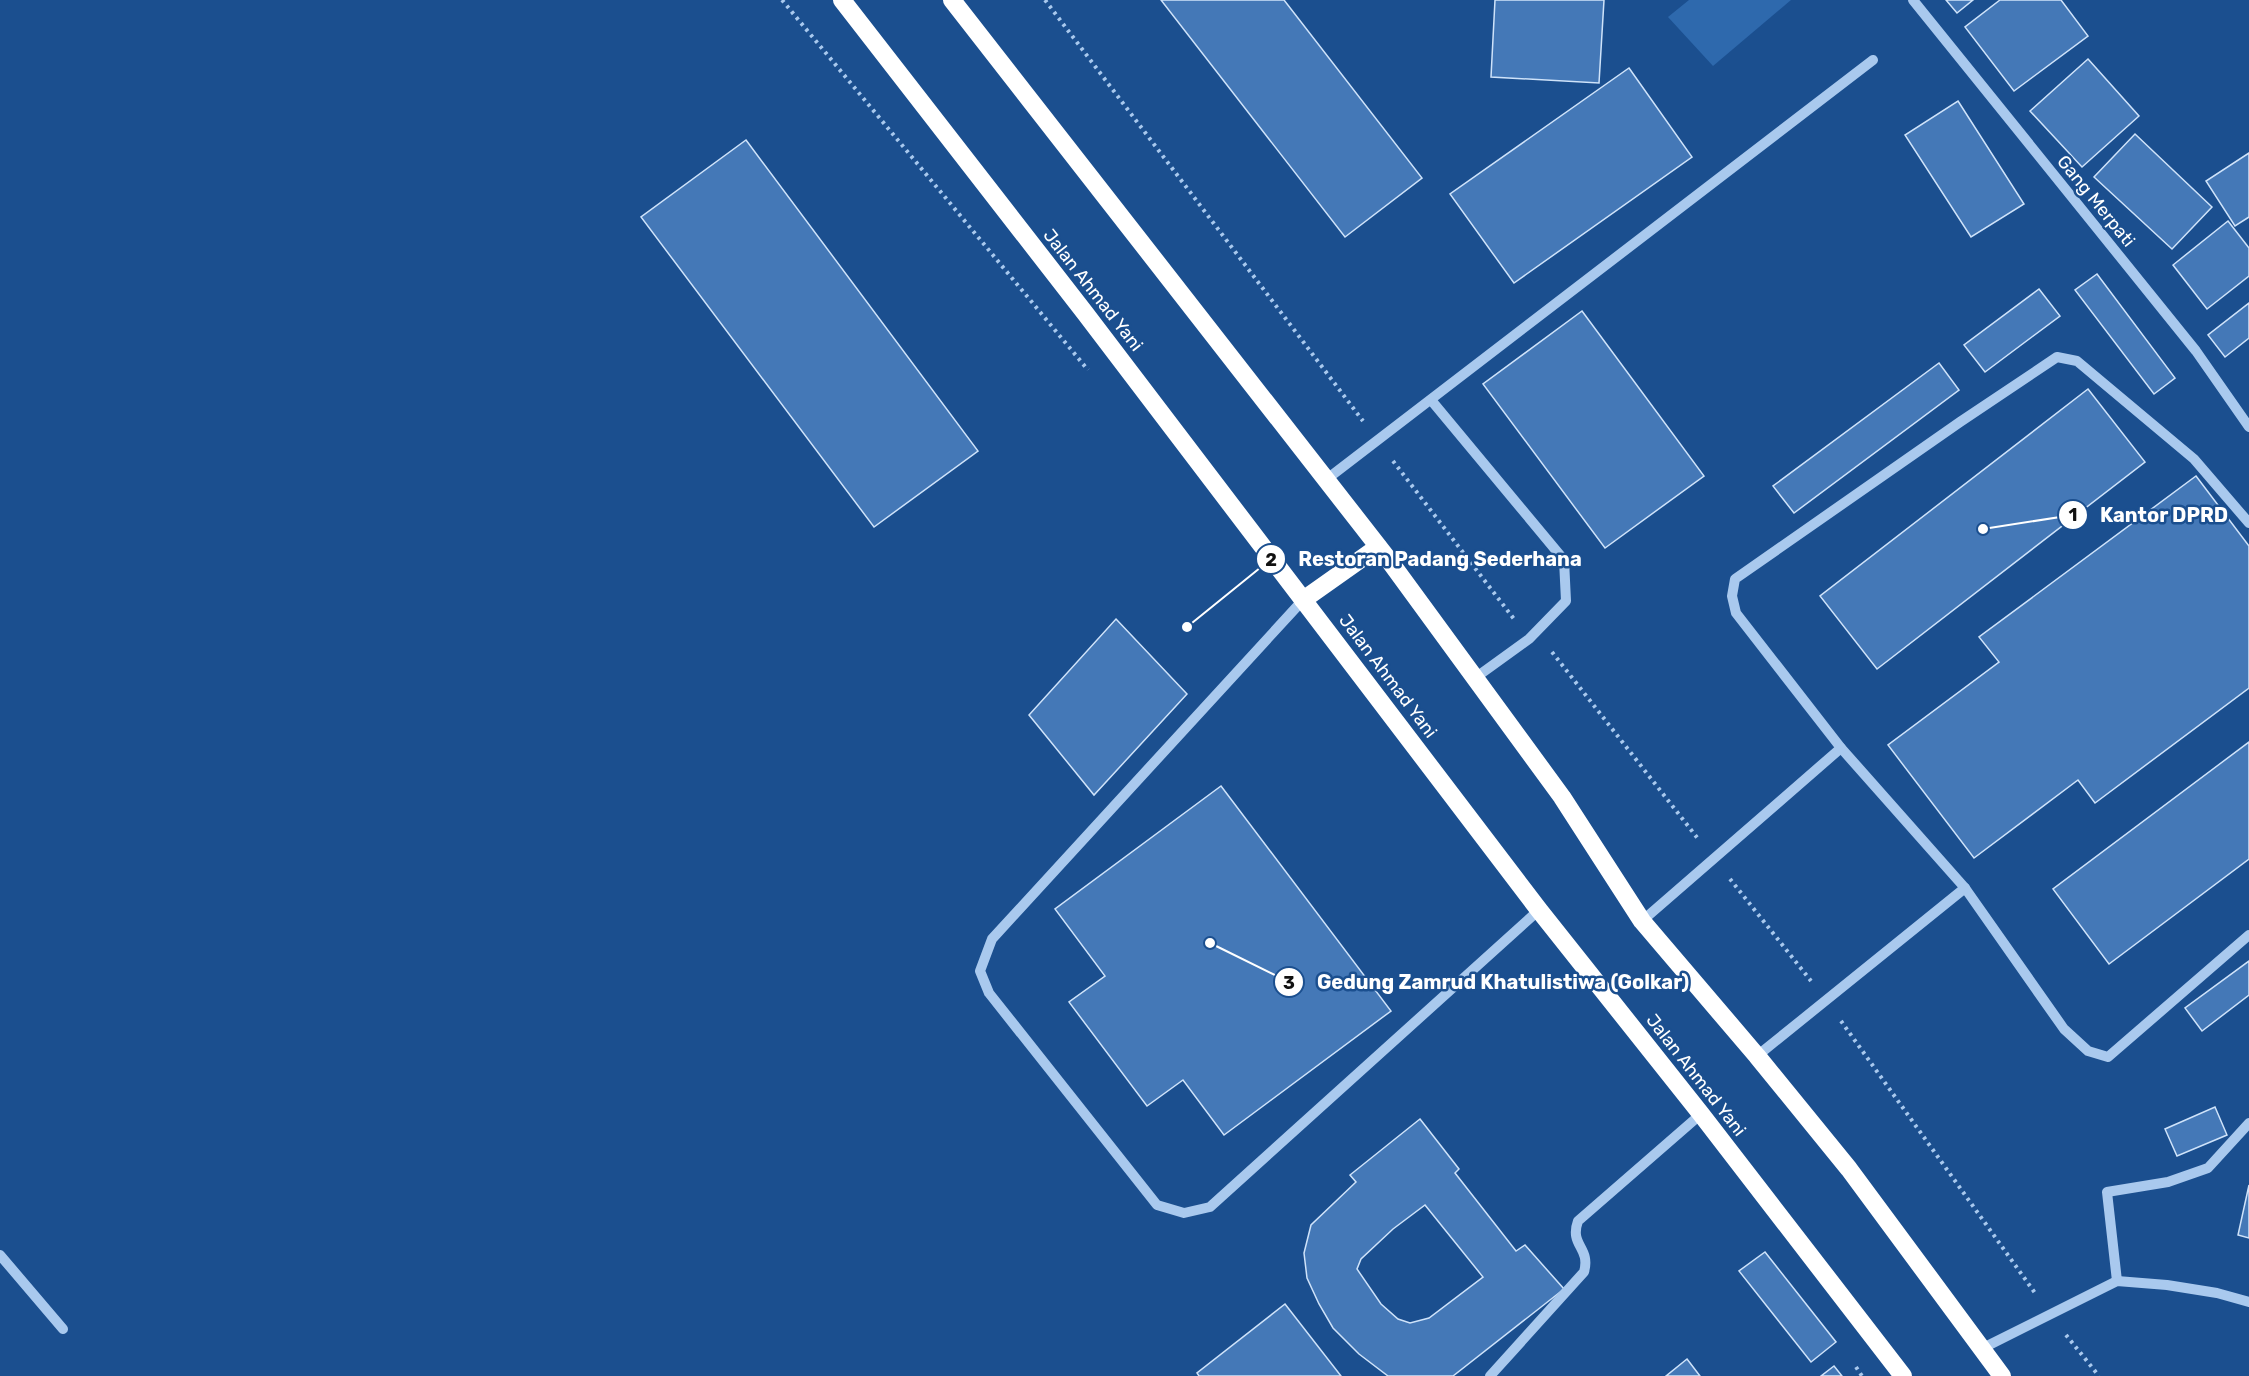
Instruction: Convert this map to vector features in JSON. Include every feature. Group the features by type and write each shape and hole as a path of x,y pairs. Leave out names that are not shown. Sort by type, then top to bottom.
{"highway":[{"name":"Jalan Ahmad Yani","path":"842,0 1085,313 1539,910 1701,1114 1903,1376"},
{"path":"952,0 1378,546 1562,797 1642,921 1849,1169 2002,1376"},
{"path":"1303,600 1378,546"}],"street":[{"name":"Gang Merpati","path":"1914,0 2196,351 2249,426"},
{"path":"1327,479 1873,60"},
{"path":"2249,523 2194,459 2077,361 2057,357 1735,579 1732,596 1736,613 1841,748 1965,888 2064,1029 2088,1051 2108,1057 2249,935"},
{"path":"1431,399 1564,560 1566,601 1529,639 1475,678"},
{"path":"1303,600 992,939 980,971 989,993 1157,1205 1184,1213 1210,1208 1539,910"},
{"path":"1642,921 1841,748"},
{"path":"1757,1056 1965,888"},
{"path":"1490,1376 1584,1272 1586,1255 1574,1232 1578,1221 1701,1114"},
{"path":"2116,1281 2107,1192 2168,1182 2208,1168 2249,1123"},
{"path":"0,1255 63,1329"},
{"path":"1983,1348 2116,1281 2167,1285 2217,1293 2249,1302"}],"path":[{"path":"1045,0 1529,639 1546,644 1826,1000 2050,1314 2099,1376"}],"shaded area":[{"path":"1689,0 1791,0 1713,66 1668,17"}],"building":[{"path":"1161,0 1284,0 1422,178 1345,237"},
{"path":"1495,0 1604,0 1599,83 1491,77"},
{"path":"1946,0 1973,0 1957,13"},
{"path":"2000,0 2061,0 2088,36 2014,91 1965,27"},
{"path":"2088,59 2139,116 2082,167 2030,111"},
{"path":"1629,68 1692,157 1514,283 1450,194"},
{"path":"1958,101 2024,204 1971,237 1905,135"},
{"path":"2135,134 2212,207 2172,249 2094,177"},
{"path":"746,140 978,451 874,527 641,217"},
{"path":"2249,153 2249,217 2235,226 2206,181"},
{"path":"2228,221 2249,248 2249,276 2207,309 2173,265"},
{"path":"2097,274 2175,378 2154,394 2075,290"},
{"path":"2039,289 2060,316 1985,372 1964,345"},
{"path":"2249,303 2249,338 2225,357 2208,335"},
{"path":"1582,311 1704,476 1605,548 1483,384"},
{"path":"1939,363 1959,390 1794,513 1773,486"},
{"path":"2088,389 2145,462 1877,669 1820,596"},
{"path":"2196,476 2249,546 2249,688 2095,803 2078,780 1974,858 1888,745 1999,662 1979,637"},
{"path":"1116,619 1187,694 1094,795 1029,715"},
{"path":"2249,742 2249,859 2109,964 2053,889"},
{"path":"1221,786 1391,1011 1224,1135 1183,1080 1147,1106 1069,1002 1105,976 1055,909"},
{"path":"2249,961 2249,995 2202,1031 2185,1008"},
{"path":"2215,1107 2227,1135 2177,1156 2165,1129"},
{"path":"1420,1119 1459,1169 1455,1173 1516,1251 1525,1245 1564,1289 1453,1376 1388,1376 1359,1354 1333,1328 1307,1278 1304,1253 1311,1225 1356,1182 1350,1175","holes":["1425,1205 1483,1277 1429,1318 1410,1323 1398,1319 1381,1304 1357,1269 1361,1259 1393,1229"]},
{"path":"2249,1185 2249,1238 2238,1235"},
{"path":"1765,1252 1836,1342 1811,1362 1739,1271"},
{"path":"1285,1304 1341,1376 1199,1376 1197,1373"},
{"path":"1687,1359 1700,1376 1666,1376"},
{"path":"1834,1366 1842,1376 1821,1376"}],"place":[{"name":"Kantor DPRD","path":"1983,529"},
{"name":"Restoran Padang Sederhana","path":"1187,627"},
{"name":"Gedung Zamrud Khatulistiwa (Golkar)","path":"1210,943"}]}
